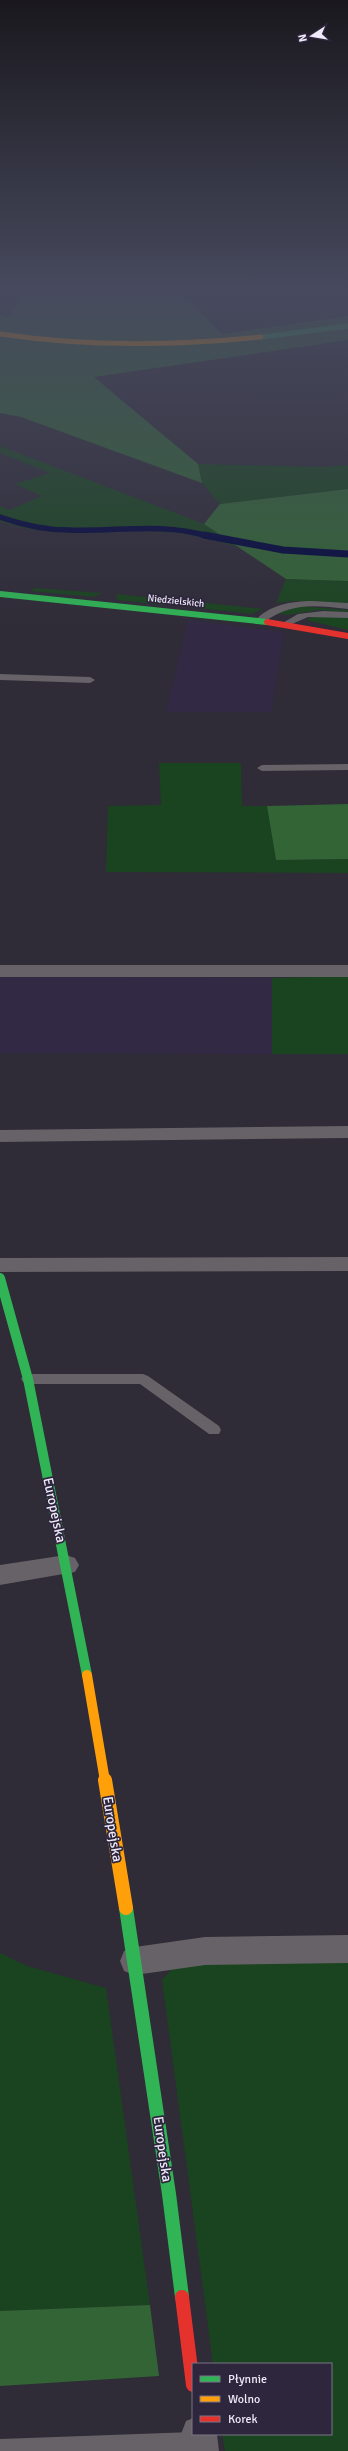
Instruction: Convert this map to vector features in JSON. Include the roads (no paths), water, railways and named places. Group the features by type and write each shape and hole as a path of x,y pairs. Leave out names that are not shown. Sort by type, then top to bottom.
{"street":[{"name":"Niedzielskich","path":"0,594 286,624 348,636"},
{"path":"0,970 348,971"},
{"path":"0,1136 348,1132"},
{"path":"0,1265 348,1264"},
{"name":"Europejska","path":"0,1278 28,1379 92,1702 135,1961 170,2194 192,2377"},
{"path":"0,1575 66,1565"},
{"path":"135,1961 205,1951 348,1949"}],"lane":[{"path":"259,621 274,609 292,604 348,606"},
{"path":"286,624 300,615 316,613 348,615"},
{"path":"0,677 90,680"},
{"path":"262,768 348,767"},
{"path":"28,1379 143,1380 214,1430"},
{"path":"0,2450 200,2443"}],"waterway":[{"path":"0,517 26,525 60,530 156,528 173,529 207,536"},
{"path":"204,535 283,550 348,554"}]}
